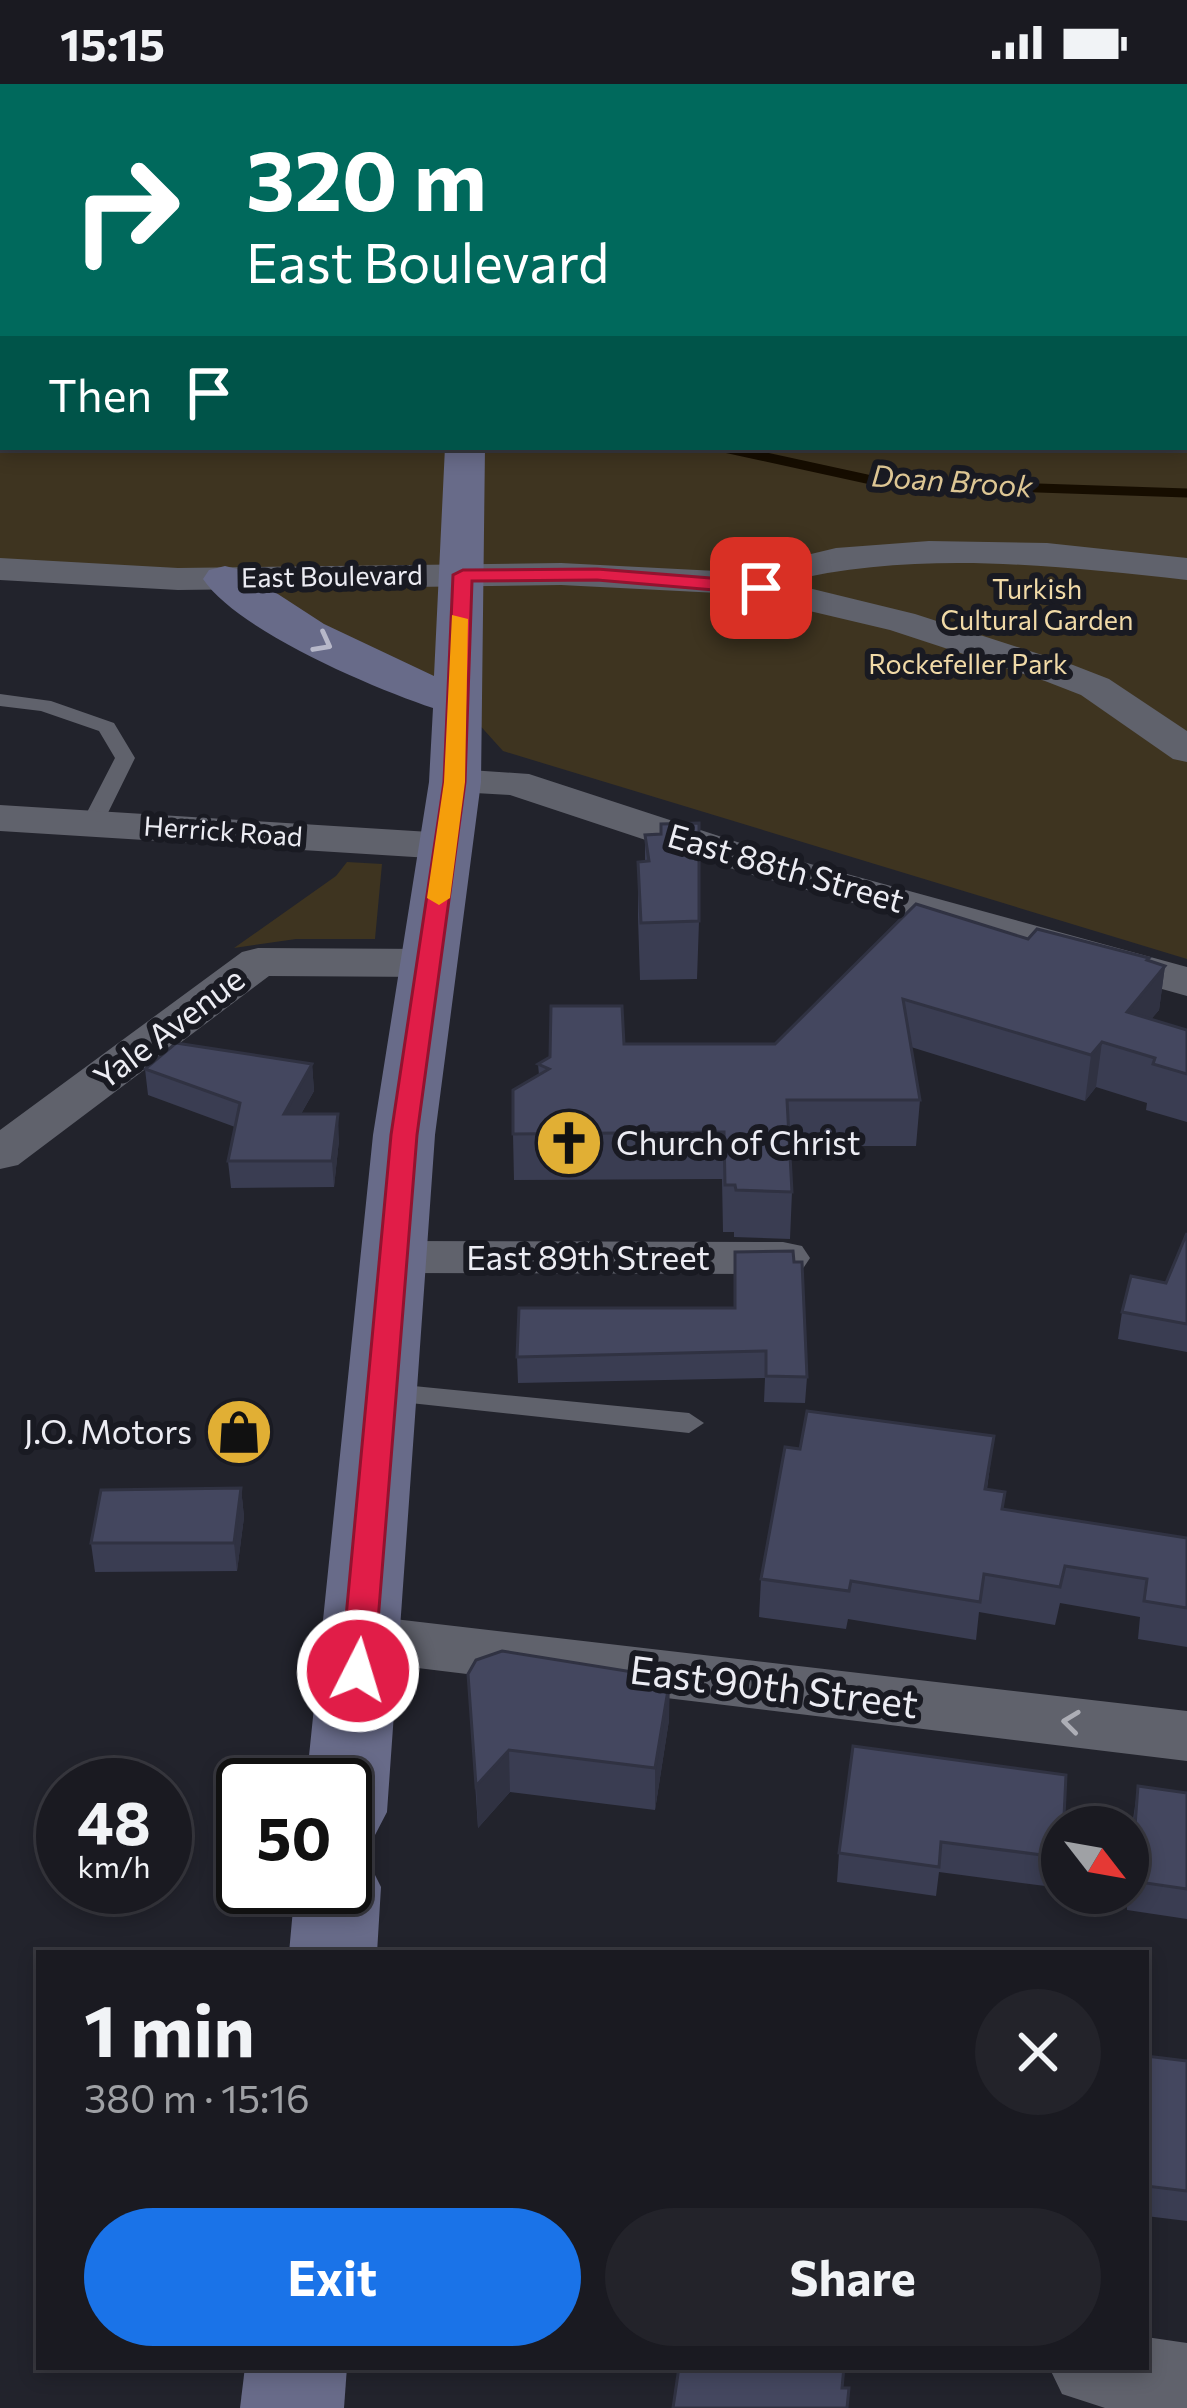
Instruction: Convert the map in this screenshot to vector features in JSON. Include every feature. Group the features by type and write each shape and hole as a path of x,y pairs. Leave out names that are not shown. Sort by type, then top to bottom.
{"main road":[{"path":"350,1758 404,1135 450,814 465,450"},
{"path":"225,579 276,617 327,646 406,684 458,700"},
{"path":"333,1950 336,1914"},
{"path":"292,2408 296,2370"}],"street":[{"name":"East Boulevard","path":"736,583 836,559 911,553 1047,554 1187,569"},
{"name":"East Boulevard","path":"0,569 225,579 597,574 736,583 902,622 1059,673 1095,687 1187,751"},
{"name":"East 88th Street","path":"450,814 514,783 758,863 1187,982"},
{"name":"Herrick Road","path":"0,818 93,822 450,814"},
{"name":"Yale Avenue","path":"0,1154 258,962 430,964"},
{"name":"East 89th Street","path":"394,1257 783,1258"},
{"name":"East 90th Street","path":"360,1638 1187,1736"},
{"path":"1111,2370 1187,2381"}],"lane":[{"path":"0,700 44,705 107,727 125,758 93,822"},
{"path":"382,1392 689,1423"}],"green space":[{"name":"Rockefeller Park","path":"0,450 1187,450 1187,959 503,751 457,700 225,579 0,567"},
{"path":"347,862 382,864 375,939 296,939 234,948 336,876"}],"building":[{"path":"699,823 699,921 641,923 638,862 649,861 645,835 661,834 661,824"},
{"path":"916,904 1028,939 1037,929 1165,966 1127,1012 1187,1030 1187,1074 1153,1064 1155,1058 1102,1042 1091,1055 903,999 920,1100 787,1100 792,1192 736,1190 735,1185 725,1185 724,1132 513,1134 513,1090 549,1069 538,1064 550,1057 551,1006 622,1006 624,1044 775,1044"},
{"path":"176,1043 312,1064 284,1114 338,1114 332,1161 228,1161 240,1103 145,1069"},
{"path":"1187,1233 1187,1324 1122,1312 1131,1276 1166,1283"},
{"path":"793,1251 794,1262 802,1262 807,1377 766,1376 766,1351 517,1357 519,1308 735,1308 735,1252"},
{"path":"807,1411 994,1436 985,1489 1005,1492 1002,1509 1187,1538 1187,1608 1144,1601 1147,1579 1065,1566 1060,1587 984,1574 980,1602 851,1581 849,1591 761,1579 785,1447 800,1449"},
{"path":"241,1488 234,1543 91,1543 101,1490"},
{"path":"502,1651 670,1678 655,1768 509,1750 476,1786 468,1674 476,1660"},
{"path":"853,1746 1066,1775 1065,1806 1041,1806 1041,1855 941,1842 939,1867 839,1853"},
{"path":"1138,1786 1187,1793 1187,1889 1149,1883 1149,1806 1136,1806"},
{"path":"1149,2056 1187,2061 1187,2191 1149,2186"},
{"path":"679,2370 844,2370 842,2388 849,2388 847,2408 673,2408"}],"waterway":[{"name":"Doan Brook","path":"734,450 885,483 1187,493"}],"slow traffic":[{"path":"439,898 454,782 459,619"}],"place":[{"name":"Church of Christ","path":"569,1143"},
{"name":"J.O. Motors","path":"239,1432"}],"route":[{"path":"358,1671 404,1135 454,782 463,575 597,574 761,588"}],"park label":[{"name":"Turkish Cultural Garden","path":"1037,606"}]}
